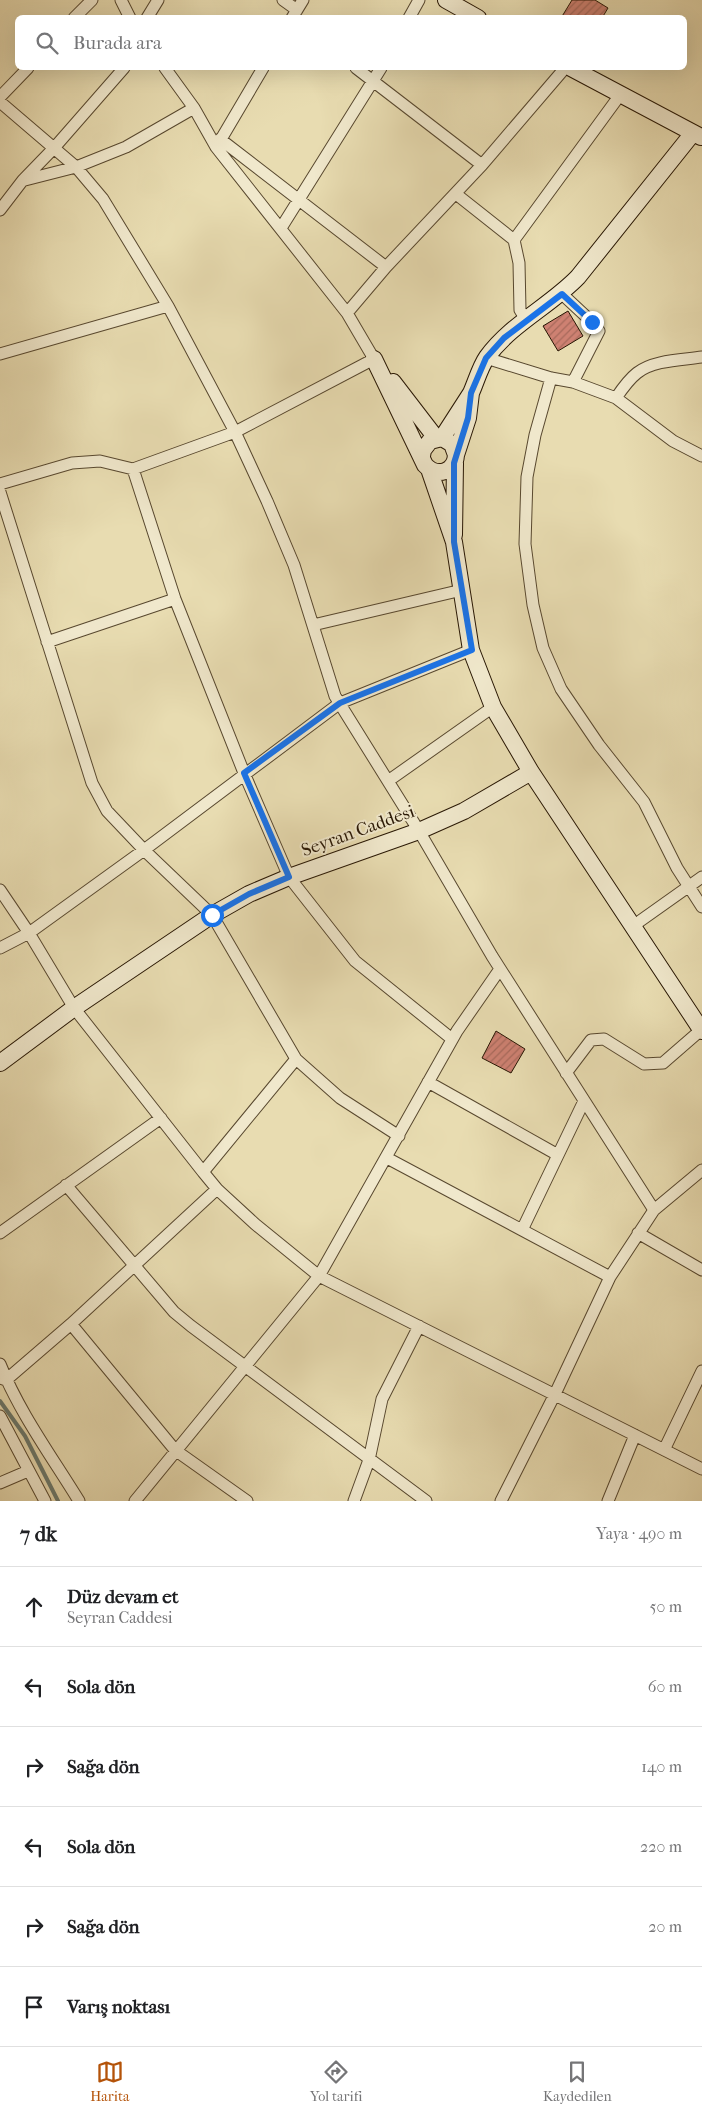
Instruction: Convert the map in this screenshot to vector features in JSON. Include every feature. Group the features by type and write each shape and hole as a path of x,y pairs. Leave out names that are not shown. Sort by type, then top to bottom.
{"street":[{"path":"77,15 92,0"},
{"path":"121,0 128,15"},
{"path":"149,15 158,0"},
{"path":"283,0 297,9"},
{"path":"411,15 419,0"},
{"path":"446,0 473,15"},
{"path":"0,97 26,70"},
{"path":"0,210 23,180 54,148 122,70"},
{"path":"166,70 281,228 347,313 374,359 426,462 454,542 472,650 493,708 531,772 702,1030 663,1063 644,1064 604,1039 592,1040 566,1073"},
{"path":"218,143 262,70"},
{"path":"359,70 482,165"},
{"path":"281,228 380,70"},
{"path":"347,313 386,267 482,165 563,70"},
{"path":"426,462 426,445 439,438 471,393 486,358 504,338 562,294 697,136 575,70"},
{"path":"514,240 620,95"},
{"path":"0,102 76,167 104,199 168,306 235,432 267,501 294,565 335,696 419,831 500,970 654,1210"},
{"path":"23,180 76,167 126,147 194,108"},
{"path":"218,143 298,200 386,267"},
{"path":"456,194 514,240 519,263 520,310 526,320"},
{"path":"562,294 599,331 572,382"},
{"path":"0,354 168,306"},
{"path":"616,398 635,374 644,368 702,357"},
{"path":"486,358 551,378 572,382 616,398 673,441 702,456"},
{"path":"0,484 72,463 100,461 133,469 235,432 374,359"},
{"path":"374,359 439,438 452,444 456,459"},
{"path":"551,378 535,435 527,477 525,544 533,605 543,648 561,689 599,745 644,802 702,907"},
{"path":"454,542 456,459 468,418 471,393"},
{"path":"426,462 443,472 456,459"},
{"path":"133,469 175,599 244,773 289,877 355,961 452,1040"},
{"path":"0,492 92,783 107,811 144,850 212,915 296,1059 340,1098 398,1136"},
{"path":"313,625 462,590"},
{"path":"47,642 175,599"},
{"path":"0,948 29,933 144,850 244,773 340,703 472,650"},
{"path":"388,781 493,708"},
{"name":"Seyran Caddesi","path":"0,1063 74,1008 212,915 249,894 289,877 419,831 464,811 531,772"},
{"path":"633,926 702,877"},
{"path":"0,890 29,933 74,1008 202,1172 217,1189 255,1224 318,1276 702,1469"},
{"path":"136,1501 175,1450 246,1366 318,1276 387,1158 452,1040 500,970"},
{"path":"202,1172 296,1059"},
{"path":"428,1082 558,1156"},
{"path":"522,1230 584,1101"},
{"path":"0,1233 161,1118"},
{"path":"387,1158 610,1276"},
{"path":"501,1501 555,1394 610,1276 654,1210 702,1170"},
{"path":"66,1185 133,1266 180,1317 426,1501"},
{"path":"3,1379 71,1324 217,1189"},
{"path":"638,1233 702,1270"},
{"path":"71,1324 175,1450 247,1501"},
{"path":"354,1501 369,1460 382,1399 419,1326"},
{"path":"0,1364 3,1379 79,1501"},
{"path":"664,1450 702,1371"},
{"path":"0,1416 45,1501"},
{"path":"608,1501 634,1435"},
{"path":"0,1483 28,1471"}],"building":[{"path":"572,0 595,0 608,8 604,15 563,15"},
{"path":"568,311 583,336 558,351 543,326"},
{"path":"496,1031 525,1049 511,1073 482,1058"}],"waterway":[{"path":"0,1401 25,1436 58,1501"}],"route":[{"path":"212,915 249,894 289,877 244,773 340,703 472,650 454,542 454,463 468,418 471,393 486,358 504,338 562,294 592,322"}]}
